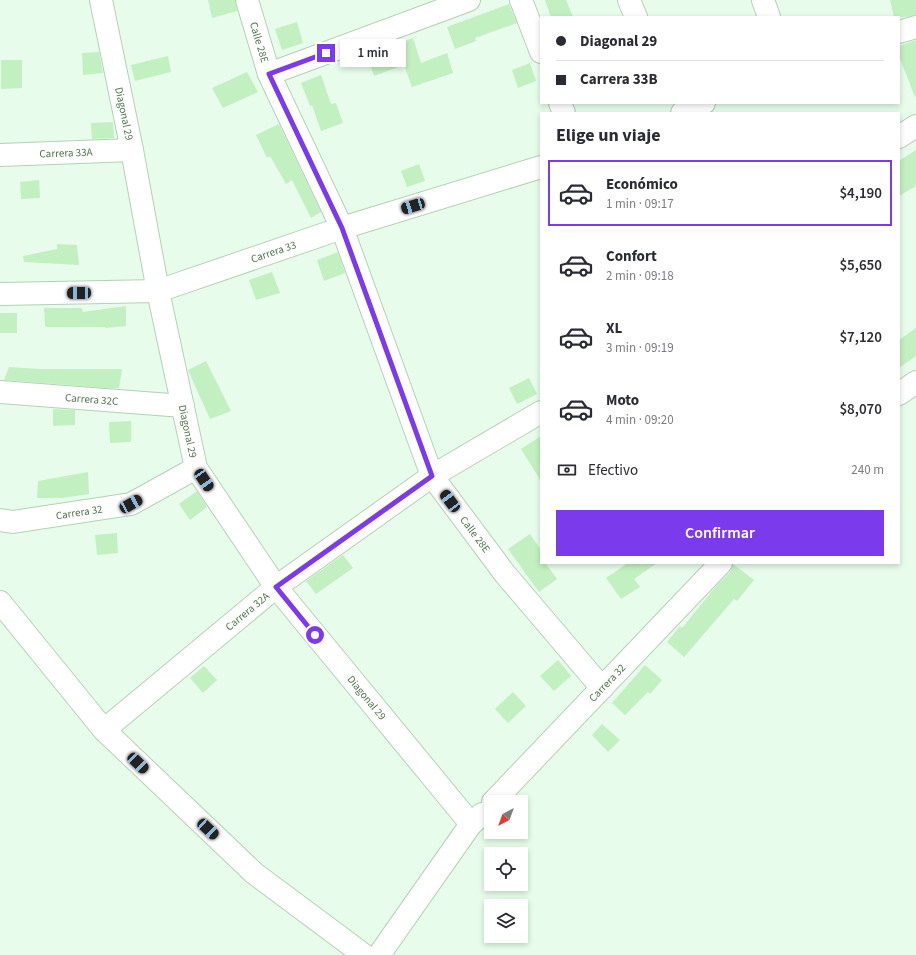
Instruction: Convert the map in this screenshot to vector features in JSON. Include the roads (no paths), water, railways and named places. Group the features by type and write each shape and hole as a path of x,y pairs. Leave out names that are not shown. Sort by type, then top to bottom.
{"street":[{"name":"Diagonal 29","path":"101,0 132,150 158,291 196,468 276,587 472,824"},
{"name":"Calle 28E","path":"247,0 269,74 342,228 432,476 505,574 602,688"},
{"path":"269,74 469,0"},
{"path":"521,0 540,49"},
{"path":"629,0 636,16"},
{"path":"763,0 769,16"},
{"path":"900,32 916,27"},
{"path":"684,112 702,104"},
{"path":"900,136 916,126"},
{"name":"Carrera 33A","path":"0,155 132,150"},
{"name":"Carrera 33","path":"0,294 158,291 342,228 540,167"},
{"path":"900,393 916,382"},
{"name":"Carrera 32C","path":"0,392 183,406"},
{"name":"Carrera 32A","path":"104,730 276,587 432,476 540,413"},
{"name":"Carrera 32","path":"0,520 13,522 131,504 196,468"},
{"name":"Carrera 32","path":"500,795 720,564"},
{"path":"0,602 104,730 254,873 364,955"},
{"name":"Carrera 32","path":"379,955 472,824 484,811"}]}
